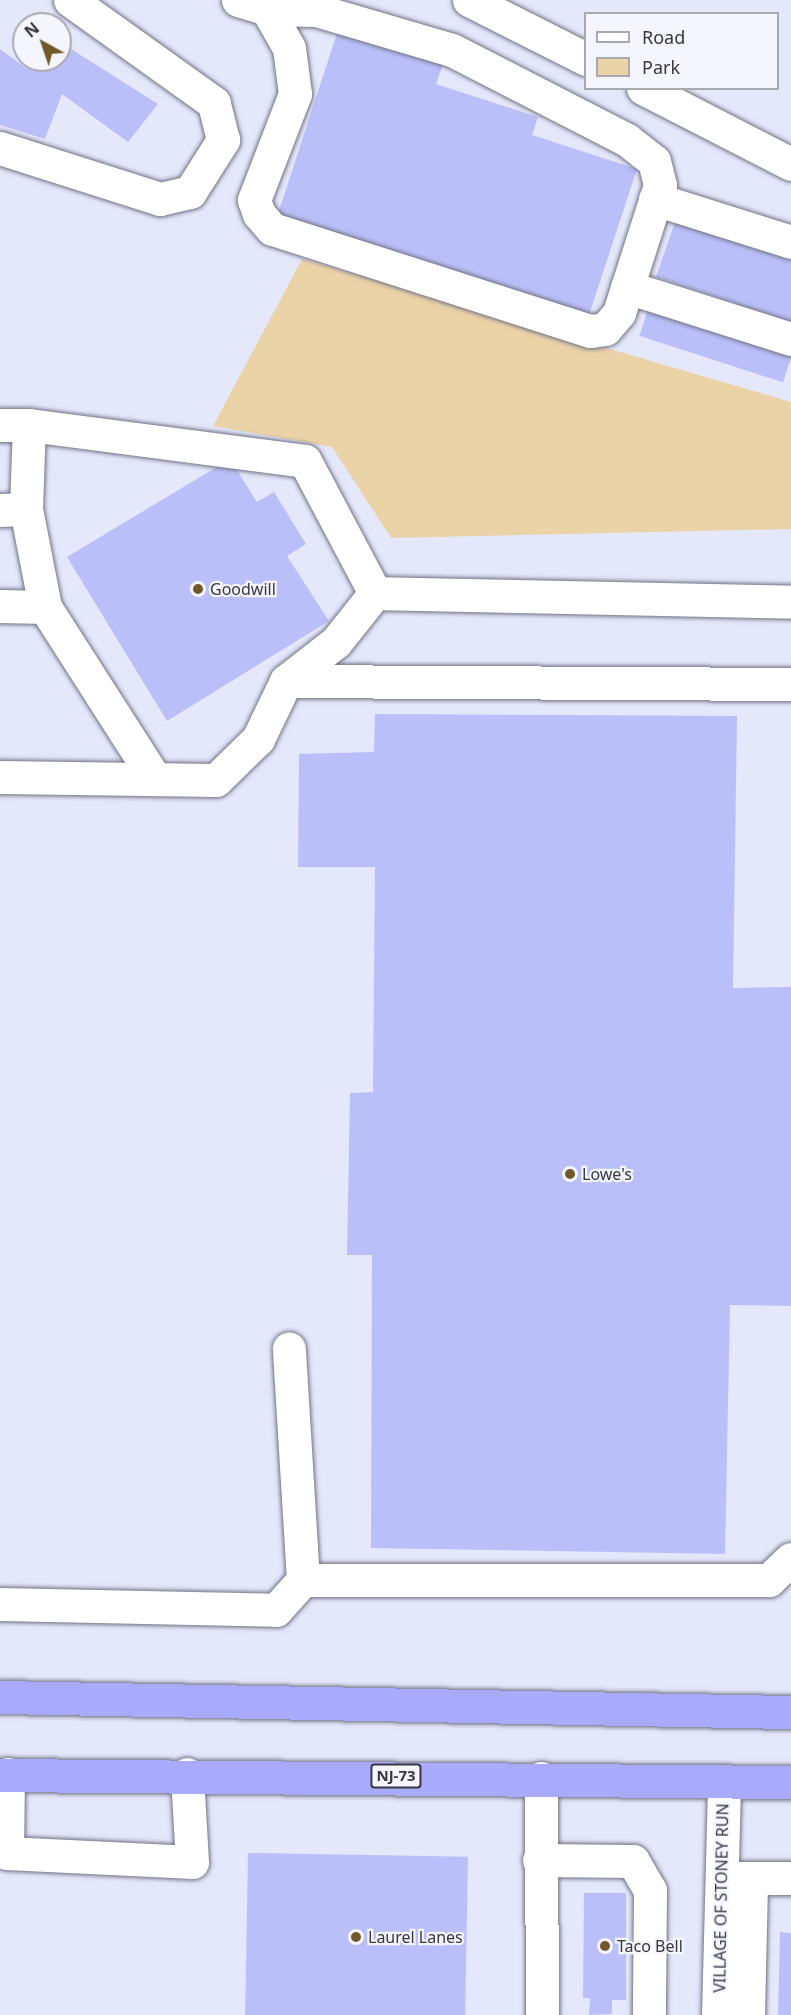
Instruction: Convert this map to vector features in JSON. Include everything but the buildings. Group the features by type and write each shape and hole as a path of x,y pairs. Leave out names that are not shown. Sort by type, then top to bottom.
{"highway":[{"path":"0,1697 791,1712"},
{"name":"NJ-73","path":"4,1775 187,1774 791,1782"}],"street":[{"path":"0,148 160,199 190,192 223,140 214,103 70,0"},
{"path":"469,0 584,58"},
{"path":"252,4 316,10 452,50 627,140 654,161 660,185 619,313 606,329 590,331 272,229 259,214 254,200 295,94 289,48 252,4"},
{"path":"647,90 791,164"},
{"path":"655,199 791,242"},
{"path":"627,287 791,339"},
{"path":"156,779 45,607 13,510 14,425 305,461 375,592"},
{"path":"375,592 791,603"},
{"path":"0,777 216,780 258,739 286,681 336,642 375,592"},
{"path":"0,606 45,607"},
{"path":"286,681 791,684"},
{"path":"0,1604 276,1610 303,1580 289,1348"},
{"path":"303,1580 769,1580 791,1559"},
{"path":"4,1775 7,1853 192,1862 187,1774"},
{"path":"541,1778 539,1860 542,2015"},
{"name":"VILLAGE OF STONEY RUN","path":"718,2015 736,1878 724,1781"},
{"path":"539,1860 633,1860 650,1890 649,2015"},
{"path":"748,2015 736,1878 791,1878"}],"green space":[{"path":"302,259 791,402 791,529 391,538 332,447 213,426"}],"place":[{"name":"Goodwill","path":"198,589"},
{"name":"Lowe's","path":"570,1174"},
{"name":"Laurel Lanes","path":"356,1937"},
{"name":"Taco Bell","path":"605,1946"}]}
